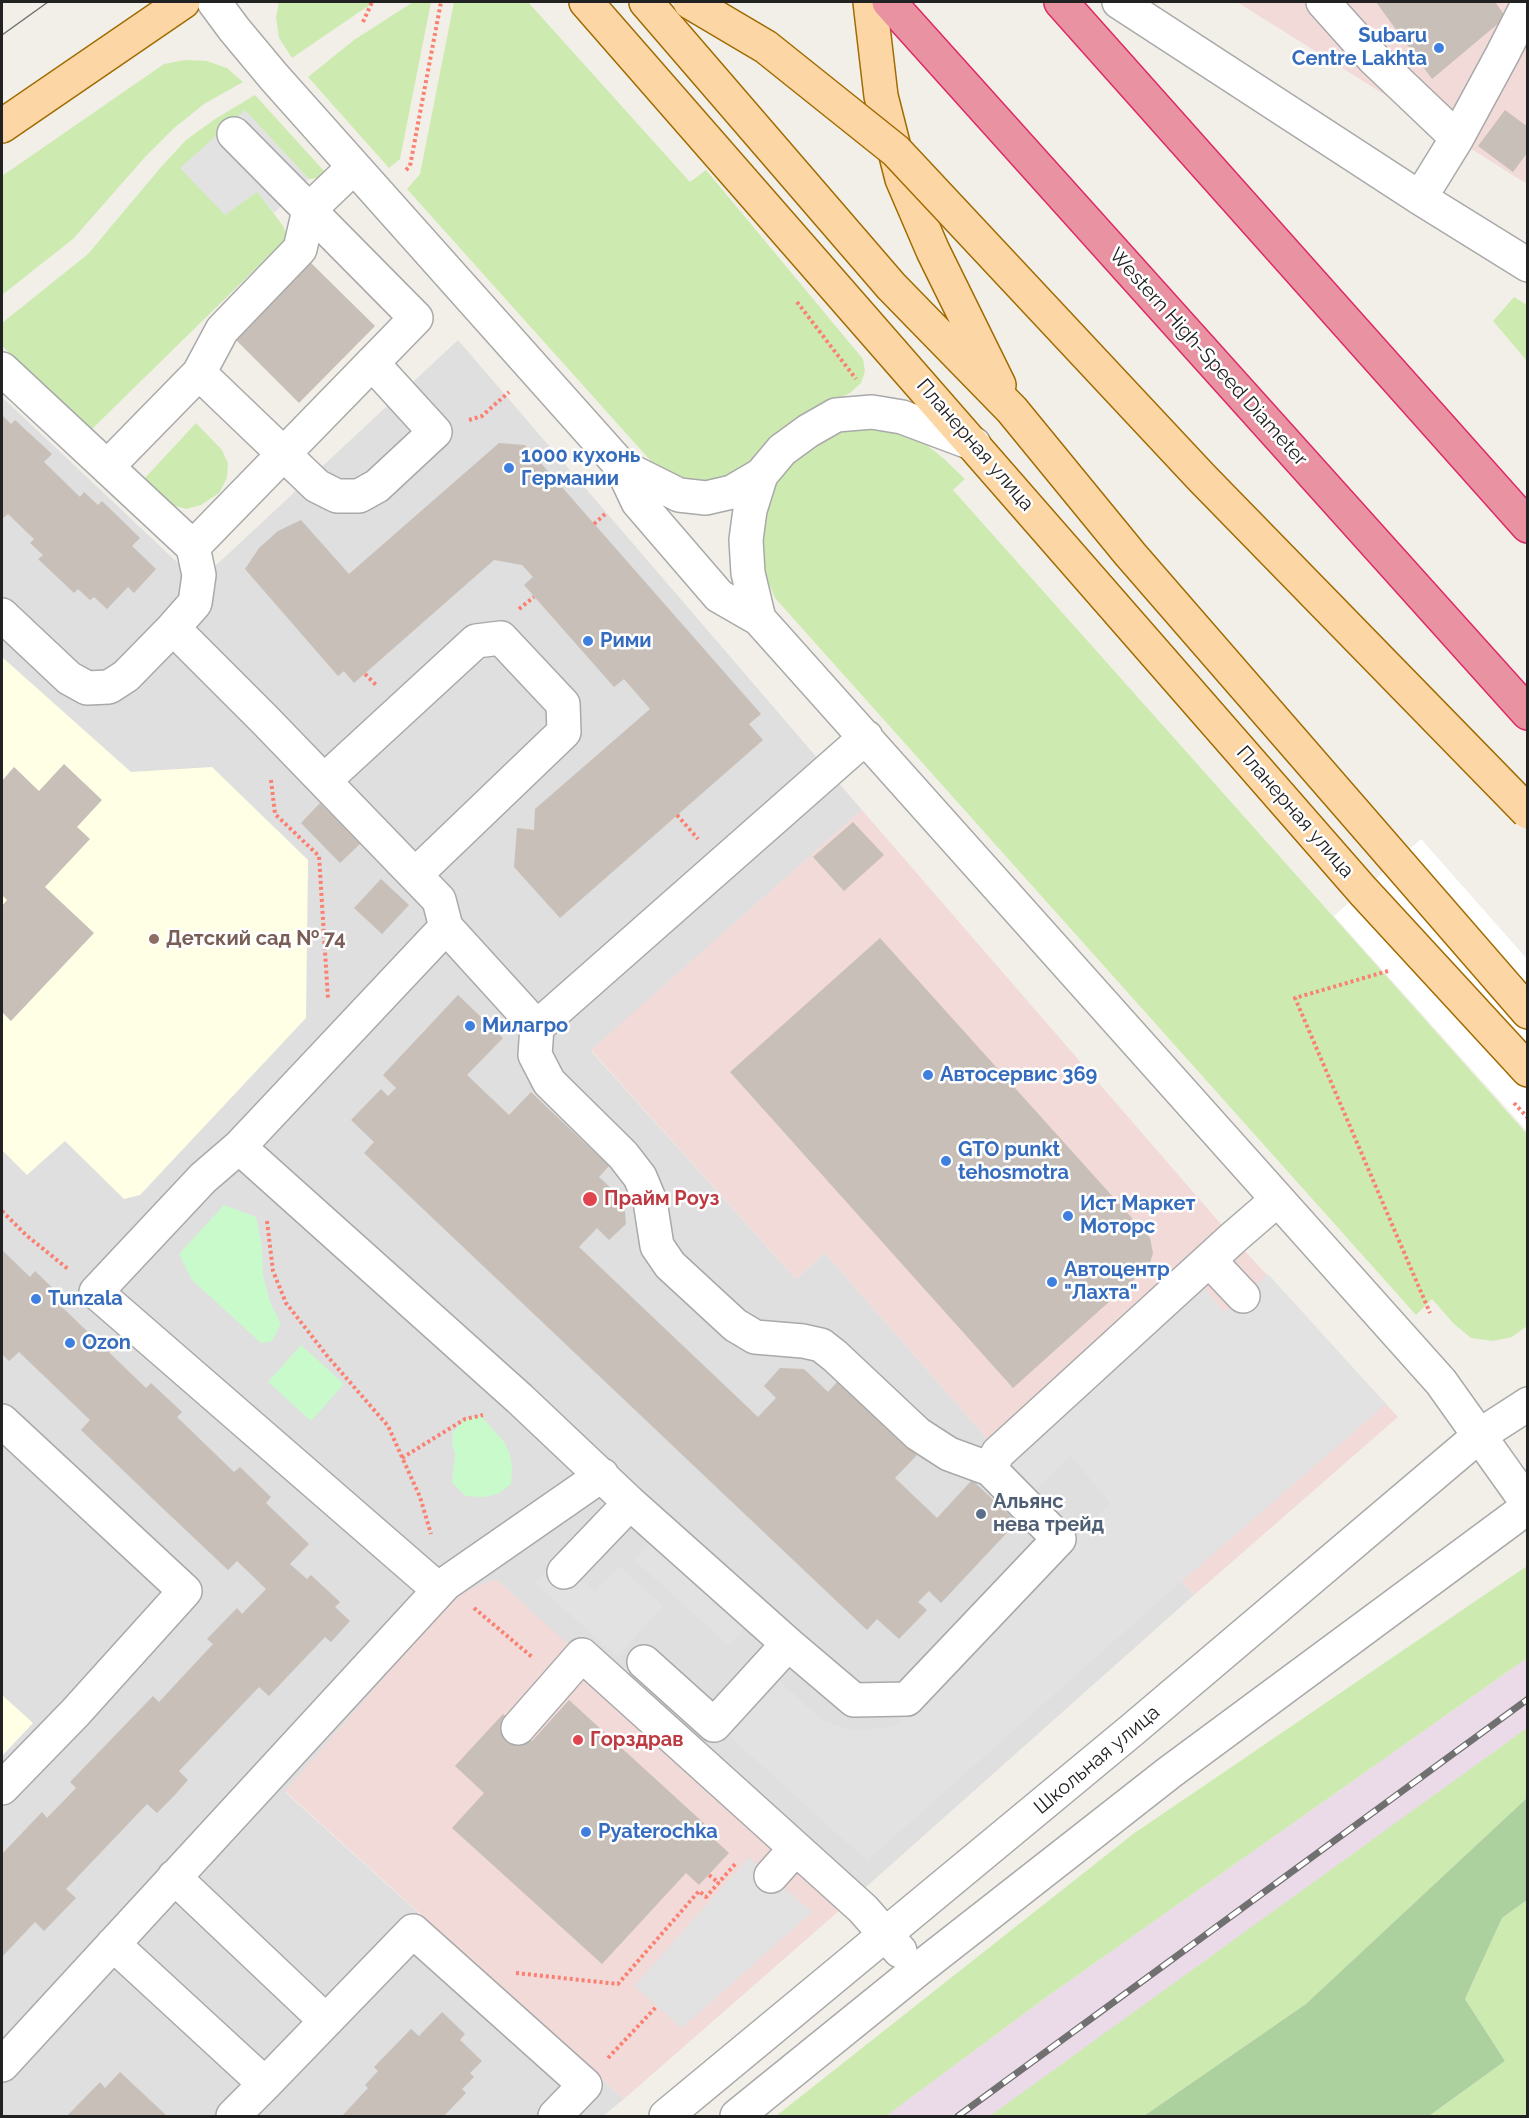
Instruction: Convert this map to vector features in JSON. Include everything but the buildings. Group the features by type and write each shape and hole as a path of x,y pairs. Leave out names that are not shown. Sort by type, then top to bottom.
{"highway":[{"name":"Western High-Speed Diameter","path":"889,2 1527,713"},
{"path":"1061,2 1527,526"}],"main road":[{"path":"2,126 183,2"},
{"name":"Планерная улица","path":"586,2 1363,891 1527,1070"},
{"path":"646,2 891,286 1012,410 1130,554 1527,1012"},
{"path":"690,2 766,47 896,151 1202,478 1527,812"},
{"path":"870,2 881,96 902,179 933,251 1012,410"}],"street":[{"path":"214,2 234,30 274,77 621,466 638,502 719,596 759,619 1441,1382 1480,1435 1527,1506 1170,1772 916,1971 736,2116"},
{"path":"1119,2 1527,265"},
{"path":"1323,2 1374,59 1457,138"},
{"path":"1420,198 1457,138 1502,56 1527,4"},
{"path":"193,547 416,318 234,134"},
{"path":"107,467 199,373 222,330 300,249 309,210 354,167"},
{"path":"199,373 317,486 337,496 359,496 377,486 435,432 372,363"},
{"path":"2,369 193,547 199,574 195,603 126,676 109,687 87,688 69,678 2,615"},
{"path":"621,466 679,495 706,498 732,492 761,475 782,450 808,431 836,415 873,412 902,417 974,444"},
{"path":"759,619 748,573 746,540 750,510 761,475"},
{"path":"173,628 439,900 446,927 537,1027"},
{"path":"324,781 476,641 501,638 563,704 564,732 416,875"},
{"path":"239,1148 520,1399 630,1503 854,1700 907,1699 1067,1547 990,1469 949,1454 918,1434 835,1356 821,1346 803,1341 755,1337 735,1325 670,1266 657,1246 650,1201 640,1177 623,1155 549,1082 535,1055 537,1027 866,737"},
{"path":"442,1587 96,1292 203,1178 239,1148 331,1047 446,927"},
{"path":"990,1469 998,1453 1277,1200"},
{"path":"1209,1260 1243,1296"},
{"name":"Школьная улица","path":"666,2116 887,1935 1480,1435 1527,1404"},
{"path":"2,1421 185,1591 75,1713 2,1788"},
{"path":"5,2053 113,1944 442,1587 602,1475"},
{"path":"564,1572 630,1503"},
{"path":"644,1662 714,1725 788,1644"},
{"path":"518,1728 582,1655 863,1909 916,1971"},
{"path":"771,1876 795,1849"},
{"path":"174,1877 326,2020"},
{"path":"233,2116 413,1931 585,2085 555,2116"},
{"path":"113,1944 265,2084"}],"path":[{"path":"363,22 372,2"},
{"path":"380,196 410,166 441,2"},
{"path":"790,294 854,375 873,412"},
{"path":"435,432 482,416 513,388"},
{"path":"271,779 275,814 320,856 331,1047"},
{"path":"677,815 690,830"},
{"path":"1394,969 1295,998 1431,1317"},
{"path":"2,1211 26,1235 96,1292"},
{"path":"267,1220 273,1271 286,1303 328,1357 388,1426 420,1497 442,1587 558,1680"},
{"path":"402,1458 465,1419 481,1416 500,1405 520,1399"},
{"path":"572,1980 618,1984 699,1891 706,1897 770,1826"},
{"path":"709,1875 719,1883"},
{"path":"629,2036 657,2006"}],"shaded area":[{"path":"1237,2 1527,2 1527,184"},
{"path":"245,110 309,179 274,213 257,192 225,215 180,168"},
{"path":"458,340 862,810 591,1051 796,1279 825,1253 1034,1492 1071,1455 1194,1595 848,1903 285,1792 624,2099 603,2116 2,2116 2,397 198,582"},
{"name":"Детский сад № 74","path":"2,657 131,772 212,767 308,860 306,1018 140,1195 124,1199 65,1141 27,1175 2,1150"},
{"path":"862,810 1233,1238 1398,1417 1194,1595 1071,1455 1034,1492 825,1253 796,1279 591,1050"},
{"path":"1268,1274 1386,1404 1181,1582 867,1861 728,1735 780,1681 823,1721 854,1731 896,1726 1110,1503 1071,1455 1034,1492 1010,1466 1204,1288 1225,1312"},
{"path":"653,1539 748,1624 729,1646 634,1560"},
{"path":"557,1558 595,1592 619,1566 663,1606 617,1657 535,1583"},
{"path":"496,1579 701,1764 848,1903 624,2099 285,1791 455,1596"},
{"path":"1527,1658 1527,1854 1160,2116 886,2116 1048,1996"},
{"path":"2,1695 33,1723 2,1756"},
{"path":"749,1857 812,1912 682,2028 634,1986"}],"green space":[{"path":"279,2 374,2 292,58 279,38 276,17"},
{"path":"413,2 431,2 400,159 389,168 308,77 354,40"},
{"path":"454,2 528,2 690,182 706,170 863,359 865,371 861,383 850,393 774,437 747,465 725,480 703,484 679,481 658,469 407,189 420,174"},
{"path":"185,60 207,61 227,68 243,82 204,104 173,129 146,156 73,239 2,295 2,176 164,64"},
{"path":"255,95 325,172 318,178 309,179 245,111 258,192 283,226 288,237 90,431 2,346 2,323 88,254 186,140"},
{"path":"1514,297 1527,305 1527,361 1493,321"},
{"path":"196,423 222,450 228,463 227,478 219,493 201,505 186,509 169,504 144,479"},
{"path":"869,426 896,430 923,442 965,479 953,490 1527,1134 1527,1326 1512,1337 1493,1341 1471,1338 1454,1324 1432,1299 1416,1315 775,598 761,566 763,512 775,484 793,462 818,443 845,431"},
{"path":"224,1205 256,1217 262,1247 263,1275 270,1302 281,1324 272,1341 261,1343 192,1280 179,1254"},
{"path":"301,1345 344,1384 311,1421 268,1382"},
{"path":"481,1416 505,1443 512,1468 511,1484 498,1494 483,1497 466,1496 452,1483 455,1455 452,1442 453,1432 465,1419"},
{"path":"1527,1566 1527,1658 1048,1996 886,2116 776,2116 1133,1834"},
{"path":"1527,1728 1527,1798 1306,2004 1144,2116 990,2116"},
{"path":"1527,1798 1527,1900 1502,1918 1465,1999 1505,2061 1429,2116 1144,2116 1306,2004"},
{"path":"1527,1900 1527,2116 1429,2116 1505,2061 1465,1999 1502,1918"}],"pier":[{"path":"1421,839 1527,959 1527,1131 1334,916"}],"tram line":[{"path":"2,35 48,2"}],"railway":[{"path":"958,2116 1528,1699"}],"place":[{"name":"Subaru Centre Lakhta","path":"1439,48"},
{"name":"1000 кухонь Германии","path":"509,468"},
{"name":"Рими","path":"588,641"},
{"name":"Детский сад № 74","path":"154,939"},
{"name":"Милагро","path":"470,1026"},
{"name":"Автосервис 369","path":"928,1075"},
{"name":"GTO punkt tehosmotra","path":"946,1161"},
{"name":"Прайм Роуз","path":"590,1199"},
{"name":"Ист Маркет Моторс","path":"1068,1216"},
{"name":"Автоцентр \"Лахта\"","path":"1052,1282"},
{"name":"Tunzala","path":"36,1299"},
{"name":"Ozon","path":"70,1343"},
{"name":"Альянс нева трейд","path":"981,1514"},
{"name":"Горздрав","path":"578,1740"},
{"name":"Pyaterochka","path":"586,1832"}]}
